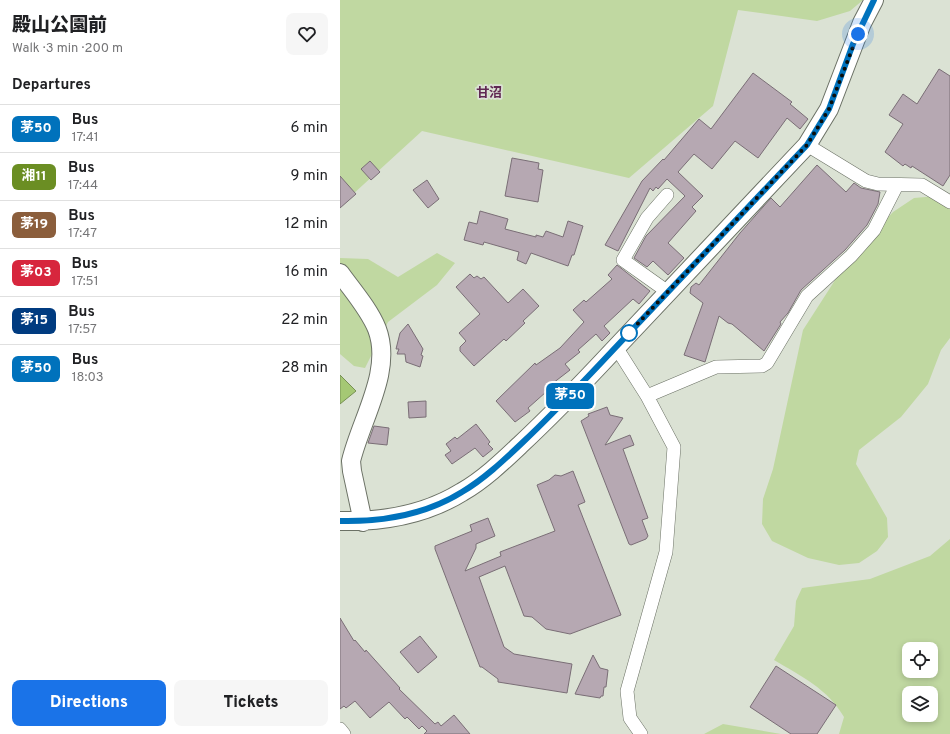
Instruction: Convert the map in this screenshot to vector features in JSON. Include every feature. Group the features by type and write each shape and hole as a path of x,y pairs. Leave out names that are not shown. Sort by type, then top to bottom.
{"main road":[{"path":"340,521 364,522 390,519 419,512 446,501 463,492 498,466 545,421 807,145 829,109 853,44 874,0"},
{"path":"340,273 377,328 383,350 379,378 351,461 364,522"}],"street":[{"path":"807,145 866,181 878,184 922,185 950,202"},
{"path":"647,396 716,366 762,366 767,363 807,296 851,256 874,230 897,185"},
{"path":"667,195 647,218 623,260 668,292"},
{"path":"616,347 647,396 674,447 666,552 627,691 630,718 641,734"},
{"path":"340,728 344,734"}],"shaded area":[{"path":"340,0 863,0 850,11 817,21 738,10 713,106 629,178 422,131 340,206"},
{"path":"937,196 950,204 950,338 941,350 928,384 901,417 859,450 856,464 887,518 888,537 877,551 859,563 839,565 808,558 772,541 762,524 763,499 773,469 803,330 848,260 893,212 914,198"},
{"path":"437,253 455,263 437,285 388,322 365,368 354,366 340,354 340,258 368,259 398,277"},
{"path":"340,375 356,391 340,404"},
{"path":"950,539 950,734 839,734 844,717 838,707 813,684 774,660 794,626 796,601 802,588 870,579 930,556"},
{"path":"723,724 781,734 704,734"}],"building":[{"path":"939,69 950,76 950,175 943,186 912,166 911,168 905,164 903,166 885,152 903,124 889,115 903,94 917,104"},
{"path":"753,73 792,102 790,104 808,119 800,129 787,118 758,158 735,141 712,169 694,154 678,172 703,196 692,207 696,211 668,243 684,258 668,275 653,261 647,267 634,258 646,236 685,196 667,179 658,189 656,187 653,191 650,188 618,251 605,245 642,181 663,159 664,160 699,119 711,129"},
{"path":"512,158 539,163 538,169 543,170 538,202 505,196"},
{"path":"370,161 380,172 371,180 361,169"},
{"path":"817,165 846,192 854,183 861,188 880,192 878,204 867,225 845,250 801,290 788,313 780,322 781,324 764,351 732,324 728,323 719,316 705,362 684,355 703,303 690,293 691,287 696,283 699,285 740,233 771,198 780,207"},
{"path":"340,176 356,194 340,208"},
{"path":"427,180 439,199 428,208 413,190"},
{"path":"480,211 508,219 505,229 536,237 536,235 543,237 546,231 563,237 568,221 583,226 574,255 572,255 568,266 531,253 526,264 517,260 519,252 484,242 483,245 464,240 469,222 477,224"},
{"path":"617,265 650,291 639,304 633,299 604,326 610,333 602,341 596,334 578,350 580,352 565,364 570,370 544,390 546,392 528,408 530,411 515,422 496,401 535,363 536,365 560,348 584,322 573,310 584,300 586,302 612,279 608,275"},
{"path":"470,274 474,278 477,276 481,279 484,277 508,303 523,289 539,306 523,321 525,323 506,341 504,339 474,366 460,351 460,347 466,341 459,333 480,314 456,287"},
{"path":"408,324 423,349 420,367 406,362 405,354 397,354 399,349 396,349 400,333"},
{"path":"426,401 426,417 409,418 408,402"},
{"path":"607,407 610,415 623,418 605,445 630,435 634,445 623,449 648,518 642,520 648,536 646,539 631,545 629,544 581,421 589,416 588,414"},
{"path":"476,424 490,442 488,444 493,449 483,457 475,448 452,464 445,455 451,451 446,444 455,437 457,439"},
{"path":"374,426 389,428 387,445 368,443"},
{"path":"573,471 585,502 578,505 621,615 570,634 546,629 532,617 524,616 505,566 479,577 504,647 514,654 572,664 567,693 498,682 498,679 480,667 435,546 472,531 470,525 488,518 495,536 476,544 476,548 465,571 501,556 500,552 555,531 537,485 549,480 555,475 561,476"},
{"path":"340,618 354,641 355,640 365,652 366,650 400,688 399,689 435,724 438,722 441,726 454,715 470,734 424,734 427,731 422,726 419,729 407,717 405,719 389,702 370,718 355,701 346,708 344,706 340,709"},
{"path":"420,636 437,657 418,673 400,652"},
{"path":"593,655 600,668 608,670 606,687 604,687 603,696 600,698 575,694"},
{"path":"776,666 836,705 817,734 791,734 750,707"}],"bus line":[{"name":"茅50","path":"340,521 364,522 390,519 419,512 446,501 463,492 498,466 545,421 807,145 829,109 853,44 874,0"}],"district":[{"name":"甘沼","path":"489,92"}],"route":[{"path":"629,333 626,336 807,145 829,109 858,34"}]}
